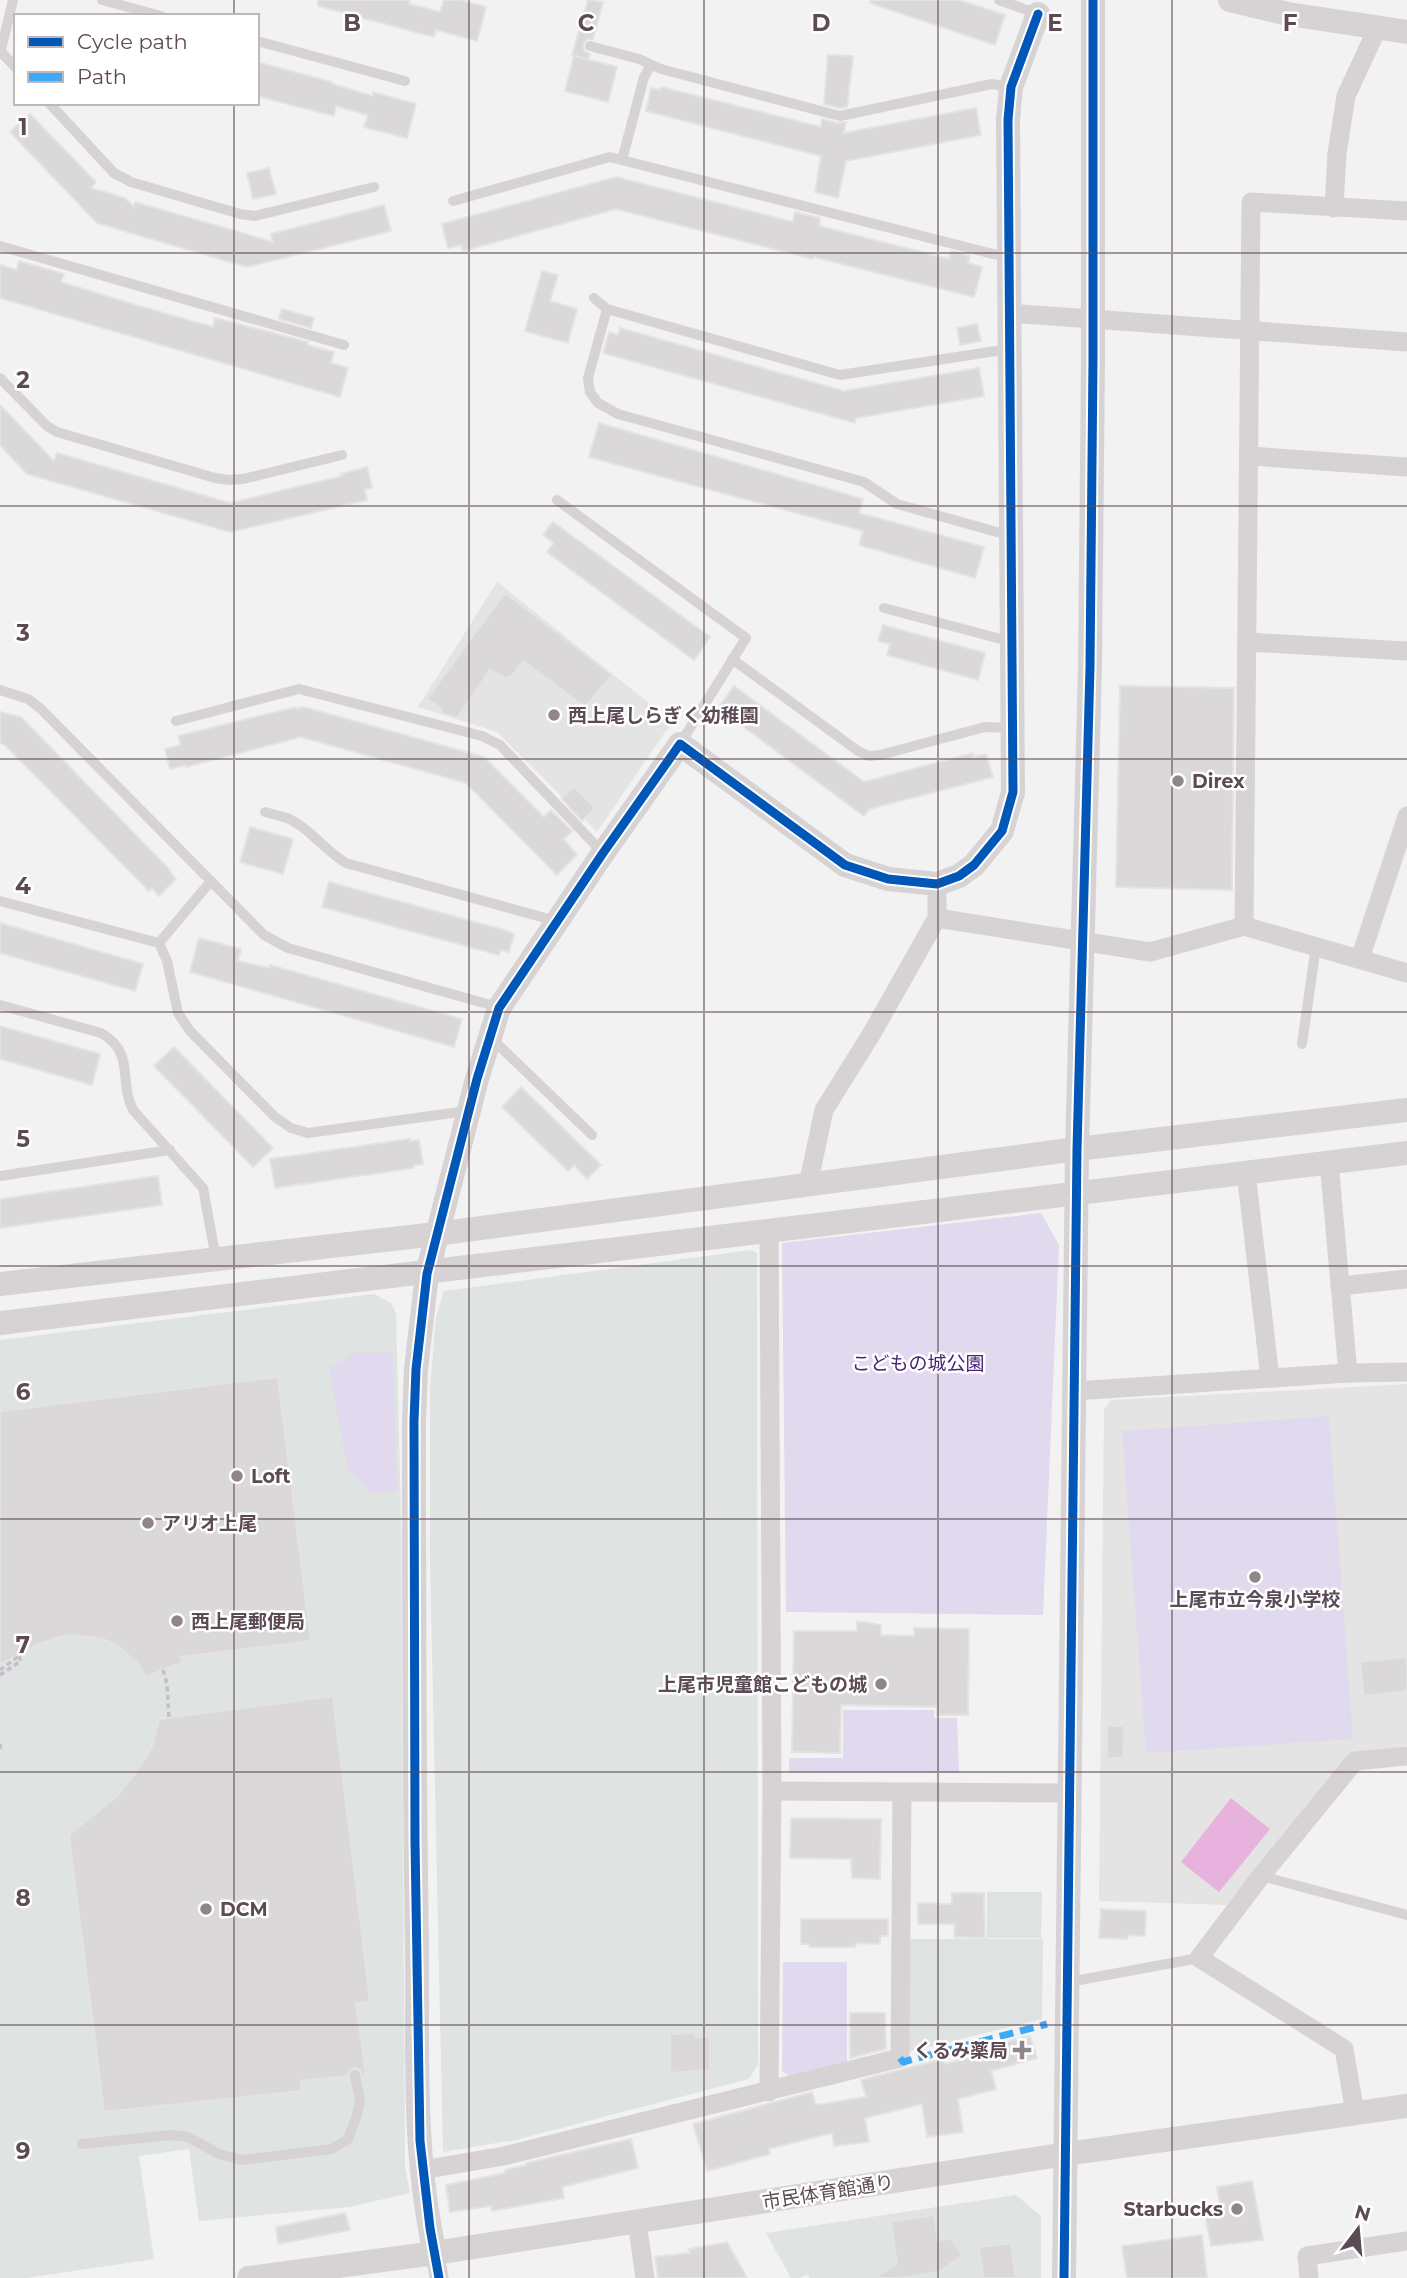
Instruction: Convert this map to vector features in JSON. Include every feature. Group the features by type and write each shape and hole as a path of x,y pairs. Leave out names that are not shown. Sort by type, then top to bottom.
{"street":[{"path":"1064,2278 1077,1149 1090,667 1093,0"},
{"path":"1230,0 1288,15 1407,32"},
{"path":"439,2278 422,2170 419,2128 414,1421 416,1369 427,1274 468,1111 499,1008 556,921 680,744 845,865 888,879 937,884 958,876 974,866 1002,831 1013,792 1008,120 1011,87 1038,14"},
{"path":"1334,208 1337,153 1346,96 1377,29"},
{"path":"1244,926 1251,202 1407,211"},
{"path":"1010,313 1407,342"},
{"path":"1250,456 1407,467"},
{"path":"1247,642 1407,651"},
{"path":"1360,959 1407,816"},
{"path":"808,1185 824,1110 872,1033 937,918 937,884"},
{"path":"937,918 1150,952 1244,926 1407,973"},
{"path":"0,1284 436,1234 1077,1149 1407,1110"},
{"path":"0,1323 427,1274 1407,1153"},
{"path":"1329,1162 1348,1373"},
{"path":"1246,1172 1270,1378"},
{"path":"769,1231 772,1791 769,2091"},
{"path":"1340,1286 1407,1279"},
{"path":"1075,1391 1407,1371"},
{"path":"1354,2113 1344,2049 1199,1958 1261,1876 1355,1761 1407,1756"},
{"path":"772,1791 1070,1793"},
{"path":"422,2170 504,2156 900,2057 902,1793"},
{"name":"市民体育館通り","path":"249,2278 435,2253 1066,2154 1407,2106"},
{"path":"637,2222 645,2278"},
{"path":"1308,2278 1307,2256 1407,2241"}],"lane":[{"path":"13,0 0,53 14,66"},
{"path":"102,0 154,14"},
{"path":"999,0 1038,14"},
{"path":"259,42 405,81"},
{"path":"590,46 639,59 661,69 841,116 992,84 1011,87"},
{"path":"622,160 644,77 652,65"},
{"path":"51,105 114,173 131,182 240,214 255,216 374,187"},
{"path":"453,201 610,157 1009,258"},
{"path":"0,246 344,345"},
{"path":"593,298 607,309 840,374 1010,349"},
{"path":"607,309 588,378 590,391 598,403 618,414 864,482 897,504 1012,536"},
{"path":"0,378 47,426 57,432 215,478 243,478 342,455"},
{"path":"556,500 746,638 680,744"},
{"path":"884,608 1012,642"},
{"path":"732,659 858,751 869,756 985,727 1013,728"},
{"path":"176,721 299,689 482,736 500,746 603,853"},
{"path":"0,690 28,699 40,708 264,935 288,948 499,1008"},
{"path":"265,812 288,818 298,824 334,856 346,863 556,921"},
{"path":"159,943 211,881"},
{"path":"0,901 159,943"},
{"path":"159,943 167,961 178,1013 190,1031 275,1117 291,1128 309,1133 468,1111"},
{"path":"1302,1044 1316,946"},
{"path":"0,1005 100,1033 111,1039 119,1048 123,1056 128,1100 141,1119 203,1188 216,1259"},
{"path":"490,1037 592,1135"},
{"path":"0,1176 170,1150"},
{"path":"1261,1876 1407,1915"},
{"path":"1069,1982 1199,1958"},
{"path":"82,2144 188,2137 219,2154 241,2160 332,2149 348,2139 360,2102 355,2075"}],"path":[{"path":"0,1675 19,1655"},
{"path":"0,1670 11,1665"},
{"path":"163,1670 167,1684 169,1718"},
{"path":"0,1744 1,1751"}],"shaded area":[{"name":"西上尾しらぎく幼稚園","path":"497,582 674,723 665,732 597,832 497,732 418,707"},
{"path":"751,1250 757,1253 758,2064 749,2079 515,2140 443,2152 430,1560 430,1389 436,1317 444,1291"},
{"path":"374,1294 391,1303 396,1313 401,1518 405,2167 410,2193 349,2207 199,2221 189,2149 139,2156 154,2259 26,2278 0,2278 0,1340"},
{"name":"上尾市立今泉小学校","path":"1407,1384 1407,1746 1350,1753 1227,1905 1099,1901 1104,1409 1111,1400"},
{"path":"1231,1798 1270,1829 1219,1892 1181,1862"},
{"path":"1016,2195 1041,2216 1041,2278 810,2278 807,2274 800,2278 791,2278 766,2233"}],"green space":[{"name":"こどもの城公園","path":"1041,1213 1059,1245 1043,1615 786,1612 782,1243"},
{"path":"353,1353 393,1353 397,1491 371,1493 348,1470 329,1369"},
{"path":"1329,1416 1353,1739 1146,1753 1122,1431"},
{"path":"843,1710 934,1710 934,1718 957,1718 959,1773 789,1772 789,1758 843,1758"},
{"path":"783,1962 847,1962 847,2062 791,2077 782,2071"}],"sand":[{"path":"987,1892 1042,1892 1041,1938 987,1938"},
{"path":"909,1939 1043,1939 1042,2019 908,2052"}],"building":[{"path":"318,0 410,0 409,4 440,12 444,0 460,0 486,7 477,41 436,30 434,37 318,6"},
{"path":"588,0 603,2 593,39 587,39 583,45 584,51 590,54 588,59 572,55"},
{"path":"871,0 959,0 1005,15 995,45 870,3"},
{"path":"828,55 853,56 847,107 824,104"},
{"path":"574,56 617,67 608,102 565,91"},
{"path":"259,63 373,96 373,92 416,104 407,138 364,127 368,115 336,106 334,116 259,97"},
{"path":"661,87 821,127 822,119 846,122 844,133 976,108 981,135 846,161 838,198 815,192 821,156 646,111 651,88 660,90"},
{"path":"30,114 96,182 91,188 125,198 134,207 135,202 273,242 271,234 384,205 391,231 247,267 97,223 10,132"},
{"path":"269,168 276,194 253,199 247,173"},
{"path":"616,177 793,222 795,212 820,218 819,226 949,259 951,251 970,256 968,263 982,267 974,297 616,209 463,251 461,245 448,248 442,224"},
{"path":"19,261 64,274 61,282 136,305 213,327 215,318 308,342 307,345 334,352 331,363 348,368 340,397 0,298 0,265 17,270"},
{"path":"542,271 558,275 550,301 577,309 568,343 525,331"},
{"path":"282,309 314,318 311,328 279,319"},
{"path":"977,324 981,341 960,345 957,328"},
{"path":"620,328 844,391 979,368 984,396 856,418 855,423 603,353 609,332 618,335"},
{"path":"0,405 54,461 57,453 230,503 342,476 341,474 367,467 372,488 365,489 367,500 230,532 27,474 0,445"},
{"path":"599,423 863,499 859,513 984,547 975,578 859,545 863,531 589,457"},
{"path":"553,522 710,637 694,660 547,552 554,543 543,535"},
{"path":"505,593 612,675 585,707 523,661 512,676 505,678 490,670 457,718 440,713 442,709 427,699"},
{"path":"883,625 985,653 978,680 887,655 890,644 878,641"},
{"path":"734,686 864,782 973,753 973,757 986,754 993,777 869,809 864,816 718,708"},
{"path":"1120,686 1234,688 1232,890 1116,887"},
{"path":"296,707 484,757 544,817 551,810 572,831 564,839 577,855 557,875 466,783 301,737 170,769 165,749 181,745 178,736"},
{"path":"0,712 21,717 170,870 176,879 159,896 152,888 149,891 5,745 0,743"},
{"path":"574,787 595,808 582,821 562,799"},
{"path":"250,827 293,839 283,874 240,862"},
{"path":"329,882 504,930 514,934 509,952 501,950 499,955 322,907"},
{"path":"0,923 143,964 135,991 0,953"},
{"path":"199,938 241,949 238,961 270,968 270,965 462,1019 454,1047 190,972"},
{"path":"0,1026 100,1054 92,1085 0,1059"},
{"path":"174,1047 273,1148 253,1167 154,1066"},
{"path":"521,1087 601,1165 587,1179 574,1165 568,1171 502,1107"},
{"path":"410,1139 419,1140 423,1164 414,1165 414,1168 275,1188 270,1159"},
{"path":"158,1176 162,1205 0,1228 0,1199"},
{"name":"アリオ上尾","path":"278,1377 311,1641 180,1657 183,1662 146,1677 137,1663 117,1645 103,1639 74,1635 59,1637 35,1646 0,1665 0,1411"},
{"name":"上尾市児童館こどもの城","path":"857,1621 881,1625 881,1635 914,1636 914,1628 969,1629 968,1715 937,1715 937,1707 841,1705 840,1753 792,1752 794,1631 857,1631"},
{"path":"1407,1657 1407,1691 1364,1696 1360,1662"},
{"path":"333,1696 370,2001 356,2003 366,2075 354,2068 348,2076 301,2081 302,2091 104,2112 69,1835 117,1796 137,1771 152,1746 159,1719"},
{"path":"1107,1726 1124,1726 1123,1758 1107,1758"},
{"path":"791,1818 881,1819 880,1879 852,1878 851,1859 790,1858"},
{"path":"952,1893 984,1893 985,1938 954,1937 955,1924 918,1924 918,1903 952,1904"},
{"path":"1101,1909 1146,1911 1145,1936 1128,1935 1127,1939 1099,1938"},
{"path":"801,1919 888,1919 888,1936 880,1936 880,1944 810,1947 810,1944 801,1944"},
{"path":"850,2013 885,2013 886,2049 850,2058"},
{"path":"696,2033 696,2037 710,2037 710,2070 670,2073 670,2034"},
{"path":"1030,2036 1037,2058 991,2071 996,2089 958,2099 963,2132 927,2137 922,2104 865,2118 869,2142 834,2146 832,2133 769,2149 770,2154 707,2171 693,2124 812,2092 816,2105 866,2097 861,2080 943,2059 945,2064 1008,2048 1006,2042"},
{"path":"631,2139 638,2168 562,2187 564,2198 492,2211 491,2206 450,2212 446,2185 505,2173 505,2170 526,2163"},
{"path":"1252,2181 1263,2240 1211,2246 1204,2209 1220,2207 1217,2187"},
{"path":"345,2213 350,2230 278,2244 276,2227"},
{"path":"934,2215 938,2240 951,2239 963,2255 939,2272 900,2278 874,2278 897,2264 891,2222"},
{"path":"1202,2235 1207,2278 1127,2278 1122,2246"},
{"path":"727,2242 747,2278 658,2278 655,2257 690,2253 689,2249"},
{"path":"1011,2243 1016,2278 983,2278 979,2247"}],"marked path":[{"path":"900,2058 903,2062 1047,2024"}],"cycle path":[{"path":"1064,2278 1077,1149 1090,667 1093,0"},
{"path":"439,2278 420,2141 415,1842 414,1421 416,1369 427,1274 477,1079 499,1008 680,744 845,865 888,879 937,884 959,876 974,865 1002,831 1013,792 1008,120 1011,87 1038,14"}],"place":[{"name":"西上尾しらぎく幼稚園","path":"554,715"},
{"name":"Direx","path":"1178,781"},
{"name":"Loft","path":"237,1476"},
{"name":"アリオ上尾","path":"148,1523"},
{"name":"上尾市立今泉小学校","path":"1255,1577"},
{"name":"西上尾郵便局","path":"177,1621"},
{"name":"上尾市児童館こどもの城","path":"881,1684"},
{"name":"DCM","path":"206,1909"},
{"name":"くるみ薬局","path":"1022,2050"},
{"name":"Starbucks","path":"1237,2209"}]}
